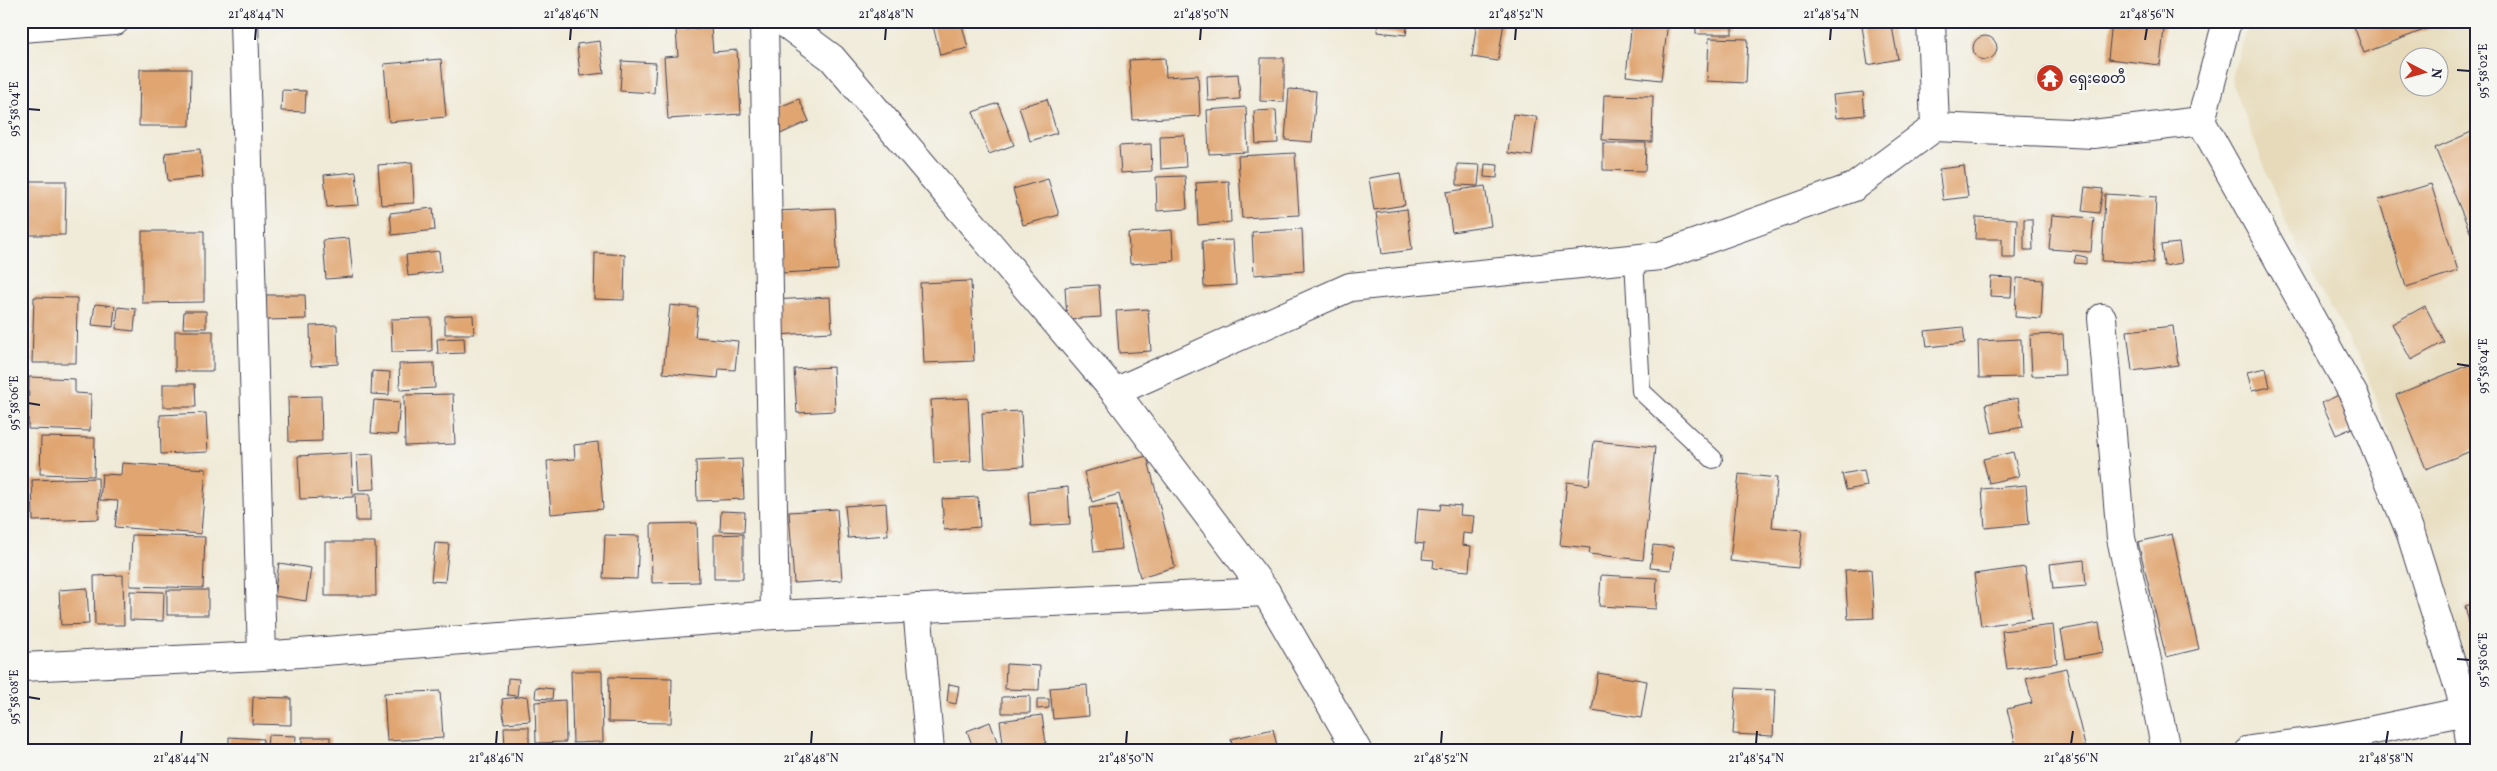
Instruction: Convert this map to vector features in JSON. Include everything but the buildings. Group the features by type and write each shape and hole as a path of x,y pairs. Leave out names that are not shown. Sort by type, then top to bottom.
{"street":[{"path":"21,28 115,21"},
{"path":"244,21 262,656"},
{"path":"764,21 775,615"},
{"path":"782,21 832,58 1115,392 1266,592 1356,750"},
{"path":"1931,21 1935,127"},
{"path":"2227,21 2201,122 2355,397 2411,534 2466,711 2471,750"},
{"path":"1115,392 1350,287 1660,256 1854,187 1935,127 2093,134 2201,122"},
{"path":"2102,318 2121,538 2166,750"},
{"path":"21,668 262,656 775,615 1266,592"},
{"path":"917,608 930,750"},
{"path":"2250,750 2330,739 2466,711"}],"lane":[{"path":"1634,259 1641,392 1714,459"}],"shaded area":[{"path":"2249,21 2476,21 2476,685 2366,372 2287,226 2231,79"}],"place":[{"name":"ရှေးစေတီ","path":"2050,78"}]}
